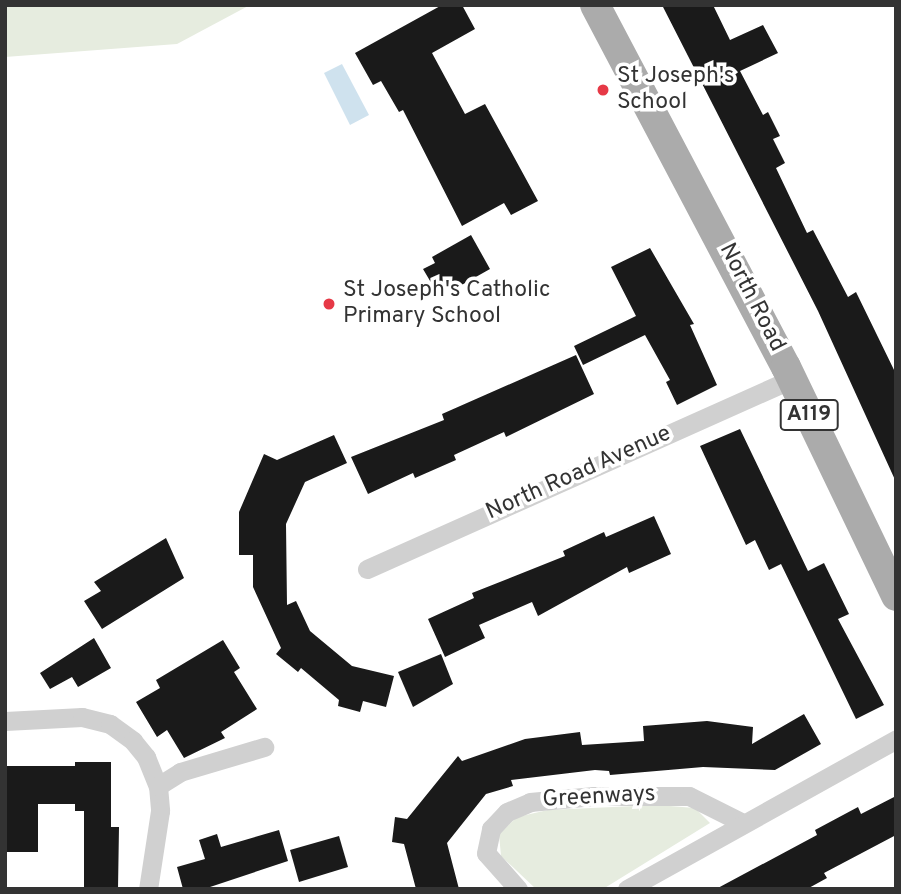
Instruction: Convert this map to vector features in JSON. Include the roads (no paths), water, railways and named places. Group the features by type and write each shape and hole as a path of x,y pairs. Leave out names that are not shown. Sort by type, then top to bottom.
{"main road":[{"name":"North Road","path":"596,5 792,379 896,596"}],"street":[{"name":"North Road Avenue","path":"367,569 792,379"},
{"path":"5,721 50,716 82,717 110,724 146,757 159,786 160,811 148,889"},
{"path":"627,889 741,822 896,739"},
{"path":"159,786 180,772 264,747"},
{"name":"Greenways","path":"518,889 486,853 491,829 507,812 530,802 594,796 689,796 741,822"}],"water":[{"path":"342,64 369,115 350,125 324,73"}],"place":[{"name":"St Joseph's School","path":"603,90"},
{"name":"St Joseph's Catholic Primary School","path":"329,304"}]}
